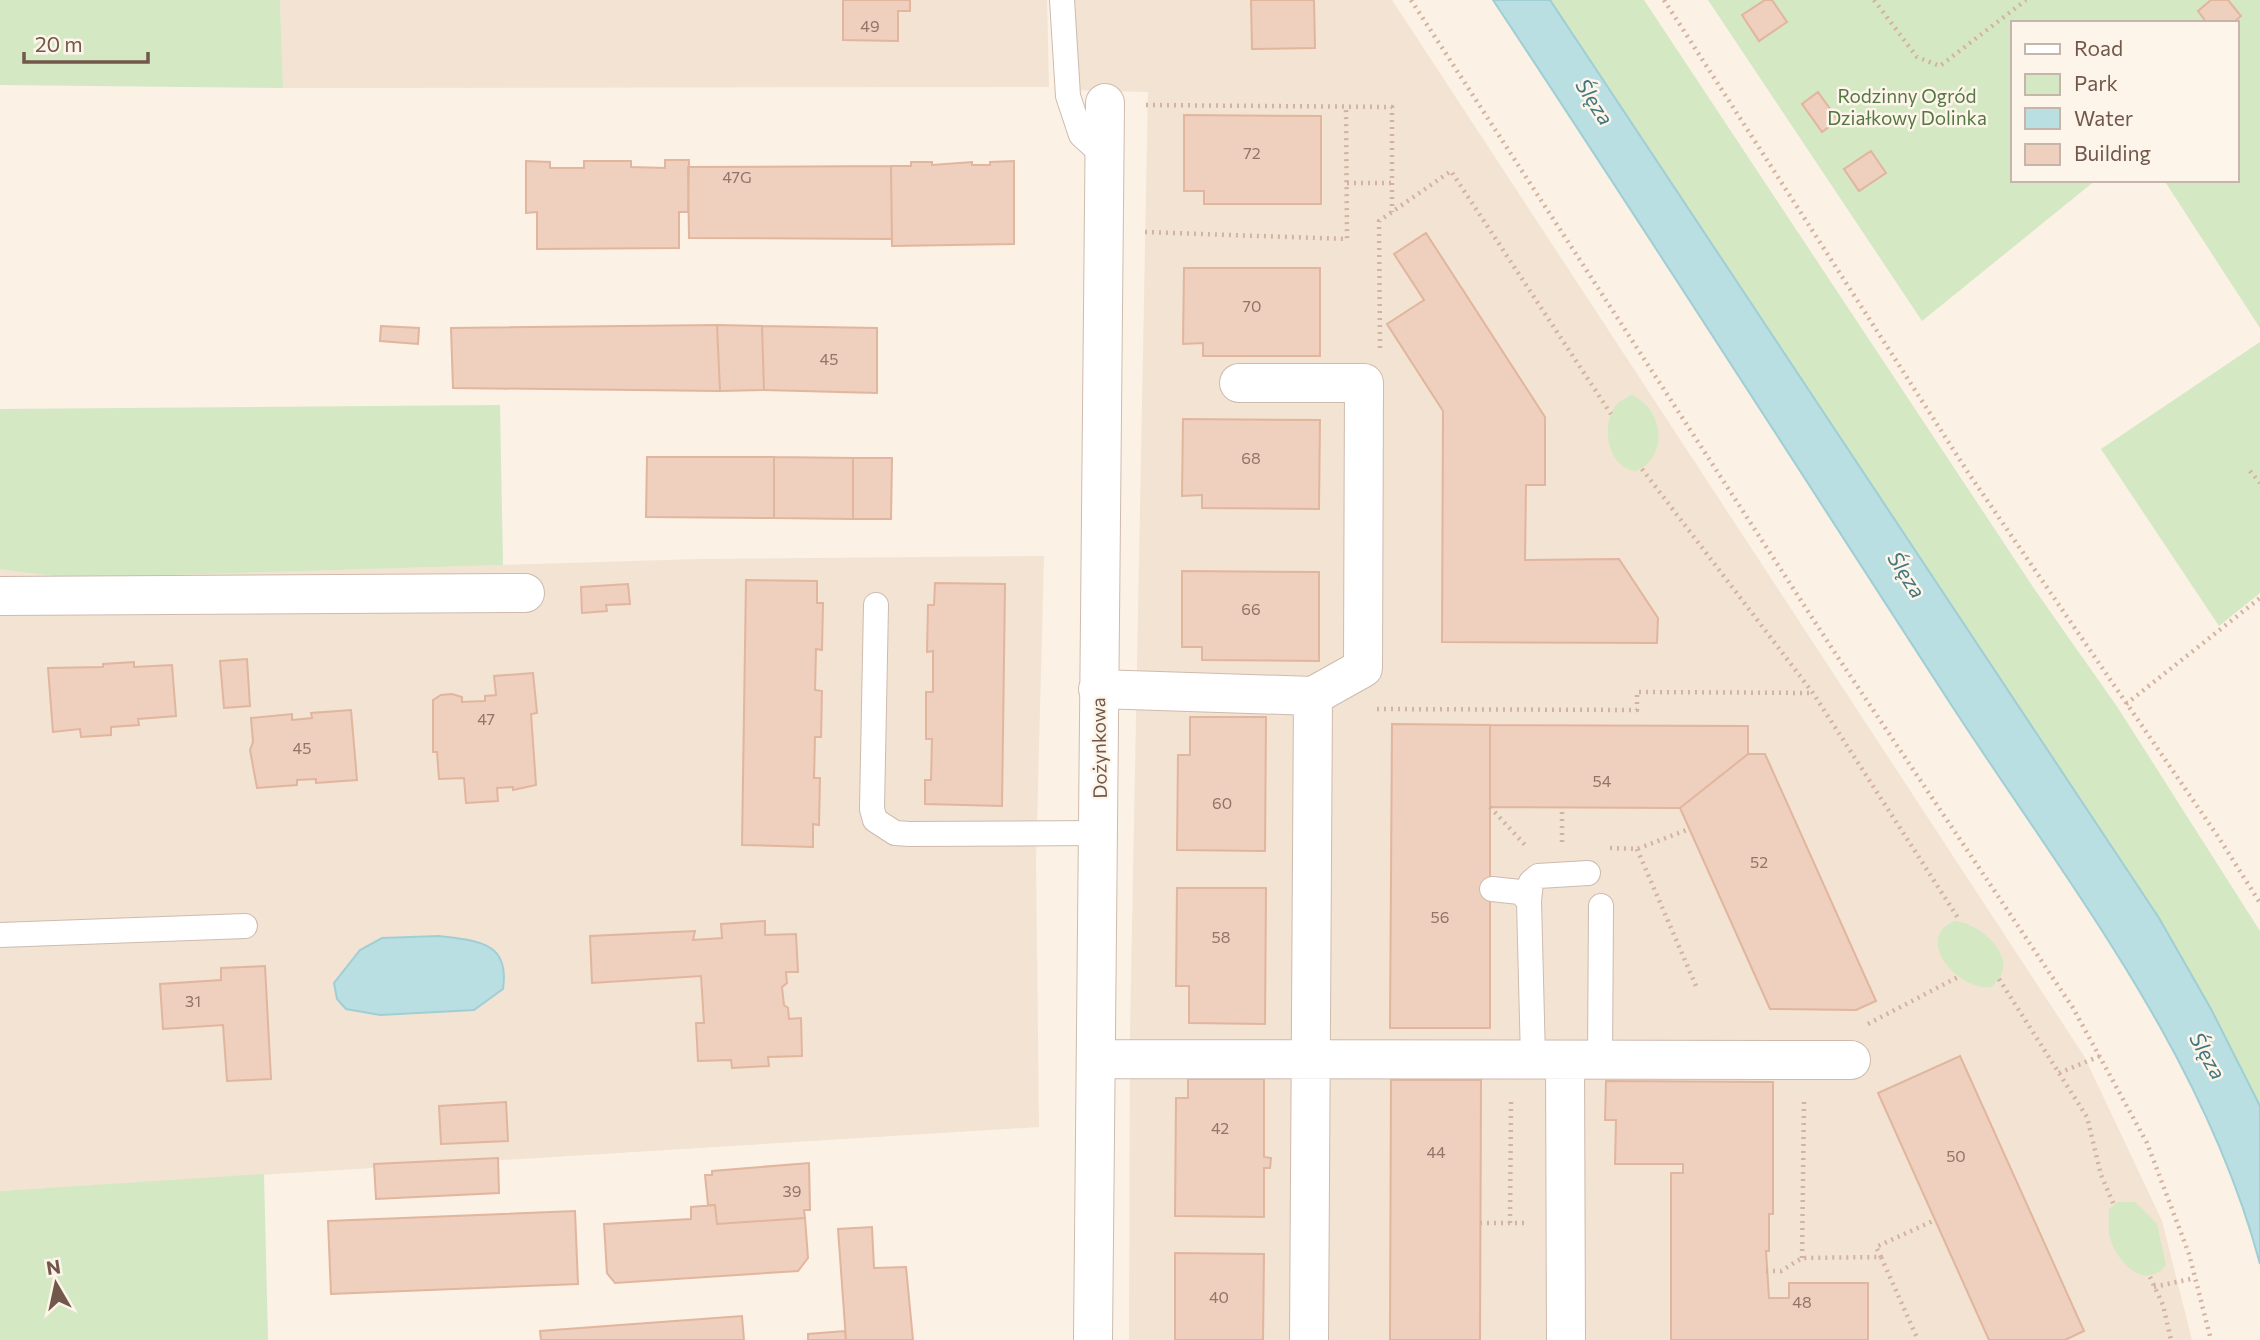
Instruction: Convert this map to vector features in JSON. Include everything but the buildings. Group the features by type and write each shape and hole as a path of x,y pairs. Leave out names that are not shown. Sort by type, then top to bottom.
{"street":[{"name":"Dożynkowa","path":"1093,1340 1105,103"},
{"path":"1098,689 1313,702 1363,668 1364,383 1239,383"},
{"path":"0,596 525,593"},
{"path":"1310,1340 1313,702"},
{"path":"1097,1059 1313,1057 1851,1060"},
{"path":"1552,1059 1566,1340"}],"lane":[{"path":"1062,0 1068,96 1081,135 1104,156"},
{"path":"876,605 872,809 875,820 895,832 910,834 1100,833"},
{"path":"1552,1059 1529,901 1531,882 1538,876 1588,873"},
{"path":"1492,889 1520,892 1529,901"},
{"path":"1552,1059 1601,906"},
{"path":"0,935 245,926"}],"path":[{"path":"1411,0 1837,656 2073,1007 2147,1143 2195,1278 2211,1340"},
{"path":"1664,0 1969,474 2219,838 2260,903"},
{"path":"1874,0 1916,57 1940,66 2026,0"},
{"path":"1144,105 1392,107 1392,212"},
{"path":"1145,232 1347,239 1346,107"},
{"path":"1364,383 1380,355 1379,221 1451,171 1611,414"},
{"path":"1347,183 1392,183"},
{"path":"1642,469 1813,694 1960,921"},
{"path":"2250,471 2260,484"},
{"path":"2126,704 2260,598"},
{"path":"1313,702 1637,710 1637,692 1813,694"},
{"path":"1562,808 1562,846"},
{"path":"1637,849 1696,986"},
{"path":"1999,979 2087,1117 2101,1175 2114,1205"},
{"path":"2059,1073 2100,1056"},
{"path":"1510,1223 1552,1059"},
{"path":"1802,1258 1804,1060"},
{"path":"1918,1340 1876,1247 1936,1220"},
{"path":"1766,1271 1781,1271 1802,1258 1881,1257"},
{"path":"2150,1278 2163,1305 2171,1340"},
{"path":"2154,1287 2195,1278"}],"shaded area":[{"path":"280,0 1047,0 1049,87 283,88"},
{"path":"1072,0 1392,0 2084,1056 2162,1221 2192,1340 1129,1340 1130,1033 1148,92 1077,90"},
{"path":"1044,556 1036,862 1039,1127 0,1191 0,568 70,578 701,559"}],"green space":[{"path":"0,0 280,0 283,88 0,85"},
{"path":"1550,0 1644,0 2035,590 2118,708 2260,931 2260,1106 2211,1009 2159,918"},
{"name":"Rodzinny Ogród Działkowy Dolinka","path":"1708,0 2260,0 2260,328 2165,182 2239,182 2239,21 2011,21 2011,182 2094,182 1922,321"},
{"path":"2260,342 2260,593 2219,626 2101,449"},
{"path":"1631,395 1642,401 1650,410 1658,432 1654,455 1636,471 1618,462 1609,444 1608,433 1612,412 1617,404"},
{"path":"500,405 503,565 70,578 0,569 0,409"},
{"path":"1955,921 1977,929 1996,946 2003,967 2000,977 1991,987 1978,986 1965,980 1953,972 1944,961 1938,938 1943,929"},
{"path":"264,1174 268,1340 0,1340 0,1191"},
{"path":"2118,1202 2135,1202 2157,1224 2166,1265 2158,1272 2149,1275 2133,1271 2119,1256 2109,1235 2109,1209"}],"water":[{"name":"Ślęza","path":"1493,0 1550,0 2159,918 2211,1009 2260,1106 2260,1264 2235,1187 2205,1113 2169,1042 2128,973"},
{"path":"439,936 478,942 496,952 504,973 503,989 474,1010 380,1015 346,1009 337,999 334,983 360,950 382,938"}]}
